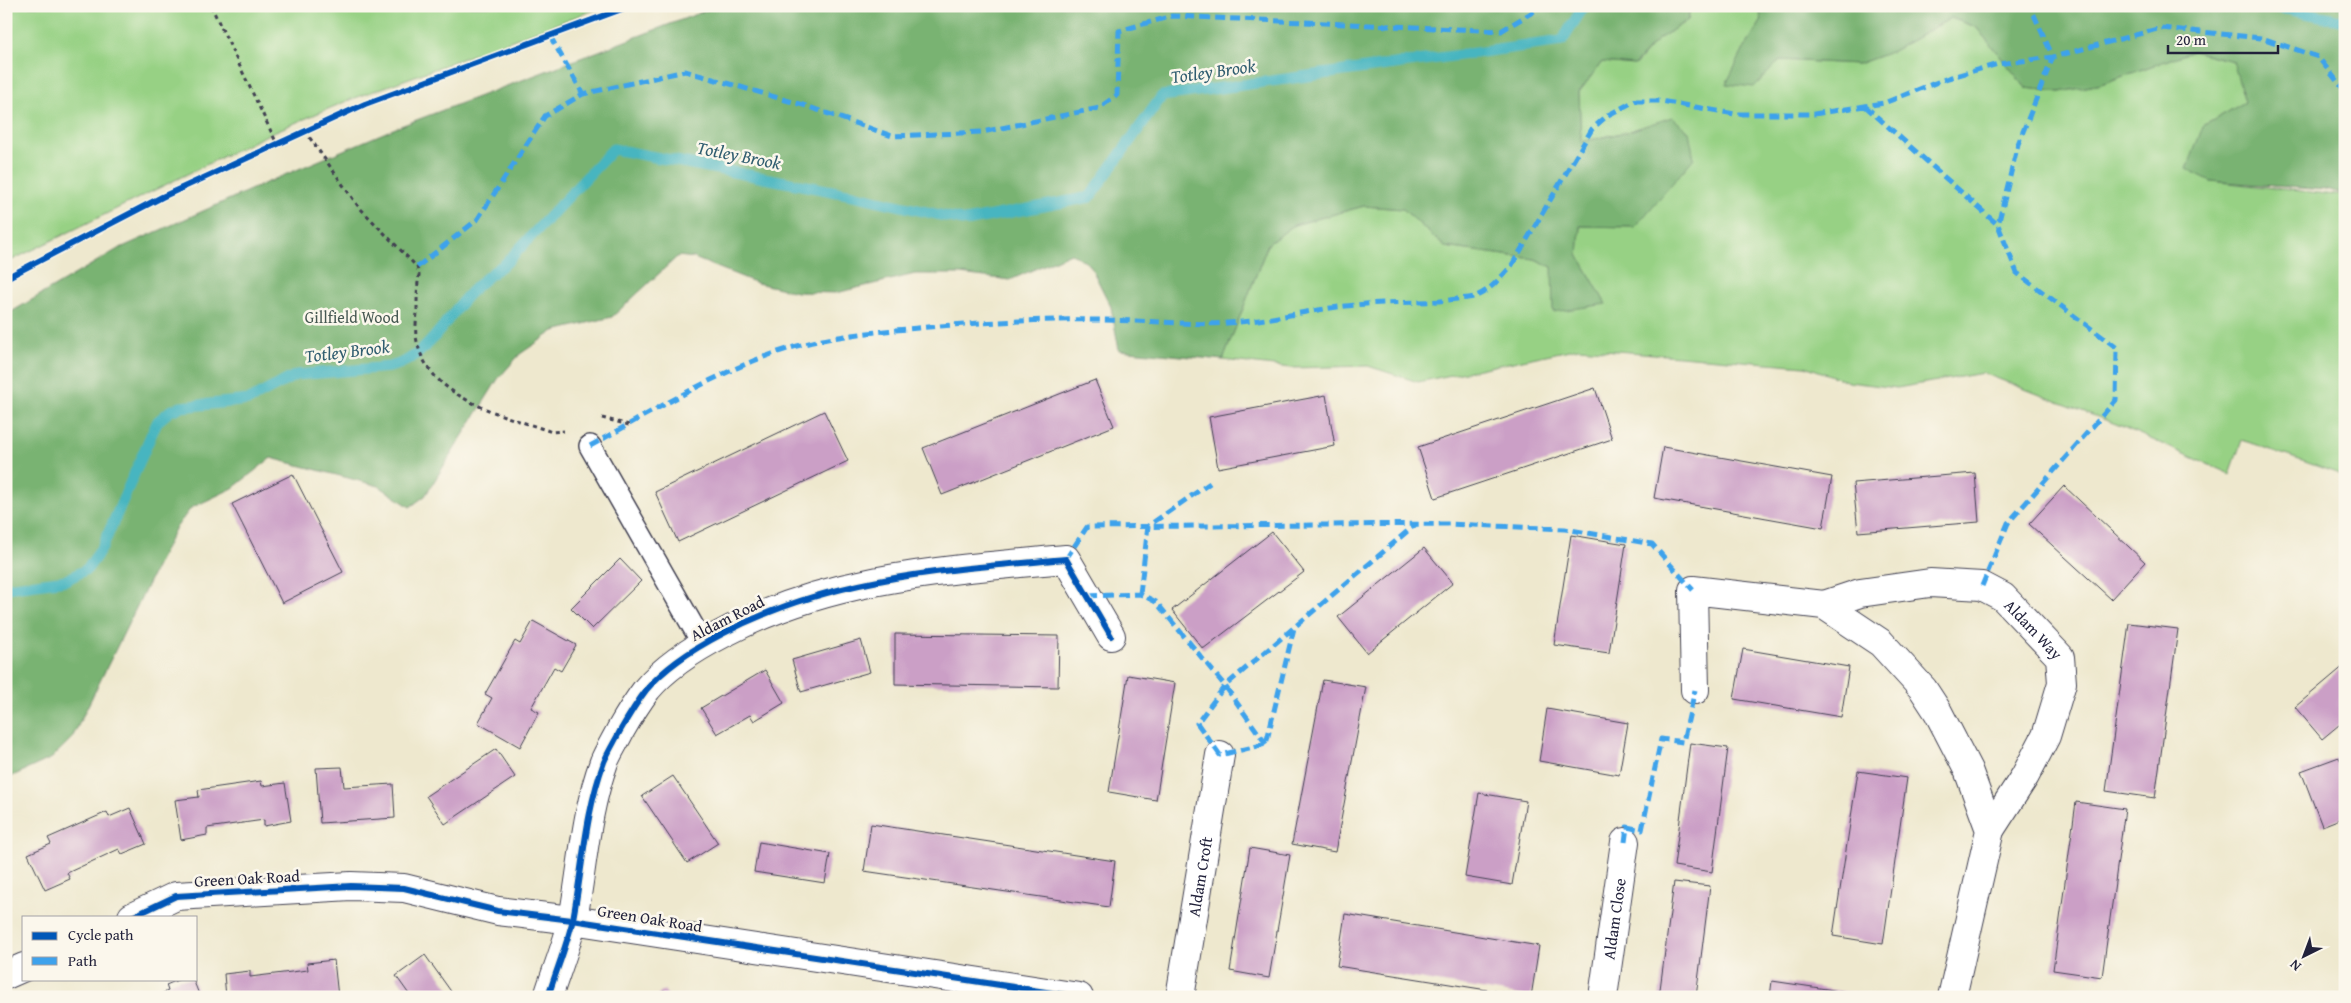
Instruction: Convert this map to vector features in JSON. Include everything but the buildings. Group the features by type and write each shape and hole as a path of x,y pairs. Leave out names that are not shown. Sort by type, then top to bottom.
{"street":[{"name":"Aldam Road","path":"548,997 572,920 588,814 605,760 630,713 648,688 669,667 704,644 755,617 805,599 861,583 922,572 1066,559 1111,636"},
{"name":"Aldam Way","path":"1695,690 1693,590 1824,605 1860,593 1930,583 1982,586 2003,597 2060,657 2062,683 2046,736 2025,776 1990,830 1952,997"},
{"name":"Aldam Way","path":"1824,605 1881,643 1923,689 1938,712 1968,770 1990,830"},
{"name":"Aldam Croft","path":"1180,997 1220,755"},
{"name":"Aldam Close","path":"1603,997 1625,842"},
{"name":"Green Oak Road","path":"134,916 176,896 351,886 404,888 498,911 572,920 1079,997"},
{"path":"6,976 22,968"}],"lane":[{"path":"590,446 704,644"}],"path":[{"path":"211,6 276,144"},
{"path":"305,131 358,206 417,267 419,275 416,336 424,363 441,383 454,393 481,406 552,432 572,428"},
{"path":"598,417 629,425"}],"green space":[{"path":"6,6 605,6 347,101 271,133 6,263"},
{"name":"Gillfield Wood","path":"718,6 1690,6 1688,20 1657,40 1634,65 1602,62 1579,92 1581,142 1626,132 1672,117 1689,132 1694,158 1635,227 1580,226 1578,255 1606,304 1553,312 1552,267 1535,259 1445,247 1403,209 1364,206 1294,225 1268,244 1223,360 1119,350 1111,307 1090,265 1071,253 1010,280 960,274 915,274 836,293 797,292 757,283 694,258 678,256 612,317 554,331 520,354 498,379 425,496 410,507 379,486 271,458 233,488 191,508 175,529 72,738 52,758 6,779 6,315 118,249 268,182 398,127"},
{"path":"1690,6 1758,6 1762,20 1743,51 1780,60 1858,64 1891,52 1951,18 1976,27 2026,88 2060,92 2101,84 2193,51 2234,61 2245,102 2203,126 2211,181 2345,196 2345,476 2242,440 2230,474 2121,426 1983,373 1897,388 1849,382 1805,366 1579,348 1418,382 1368,366 1291,368 1223,360 1268,244 1294,225 1364,206 1403,209 1445,247 1535,259 1552,267 1605,303 1578,255 1580,226 1635,227 1626,132 1581,142 1579,92 1602,62 1635,65 1657,40 1688,20"},
{"path":"1758,6 2345,6 2345,195 2325,190 2211,181 2187,169 2203,126 2245,102 2233,61 2193,51 2101,84 2060,92 2026,88 1976,27 1951,18 1891,52 1858,64 1780,60 1754,87 1726,84 1762,20"}],"waterway":[{"name":"Totley Brook","path":"6,588 66,580 87,569 102,548 158,421 170,411 181,407 249,400 296,375 390,367 404,362 415,355 435,336 474,289 506,263 613,149 853,195 966,221 1090,197 1162,96 1562,41 1584,6"},
{"name":"Totley Brook","path":"2271,6 2345,21"}],"marked path":[{"path":"417,267 477,220 545,116 583,94 685,71 803,105 892,136 982,132 1099,108 1117,95 1119,31 1172,16 1501,31 1536,10 1537,6"},
{"path":"1982,586 2008,523 2116,400 2117,348 2017,273 1998,225 2018,144 2053,57 2030,6"},
{"path":"590,446 700,385 758,359 817,341 905,329 1026,321 1081,320 1192,324 1227,323 1355,305 1474,297 1491,287 1512,265 1592,129 1608,115 1635,101 1661,101 1735,114 1814,114 1884,103 1948,78 1998,64 2053,57 2161,28 2262,38 2318,57 2345,91"},
{"path":"550,36 583,94"},
{"path":"1865,106 1998,225"},
{"path":"1140,594 1148,526 1210,483"},
{"path":"1266,744 1225,686 1416,524"},
{"path":"1066,559 1087,527 1449,524 1565,529 1652,544 1693,590"},
{"path":"1088,596 1140,594 1156,602 1225,686 1197,723 1220,755 1266,744 1294,628"},
{"path":"1625,842 1627,827 1642,830 1661,739 1683,742 1695,690"}],"cycle path":[{"path":"6,278 162,197 365,104 630,6"},
{"path":"548,997 573,919 588,821 604,762 626,720 647,689 663,672 692,651 722,634 763,615 805,599 847,588 934,572 1066,559 1111,636"},
{"path":"134,916 176,896 351,886 404,888 498,911 572,920 1079,997"}]}
